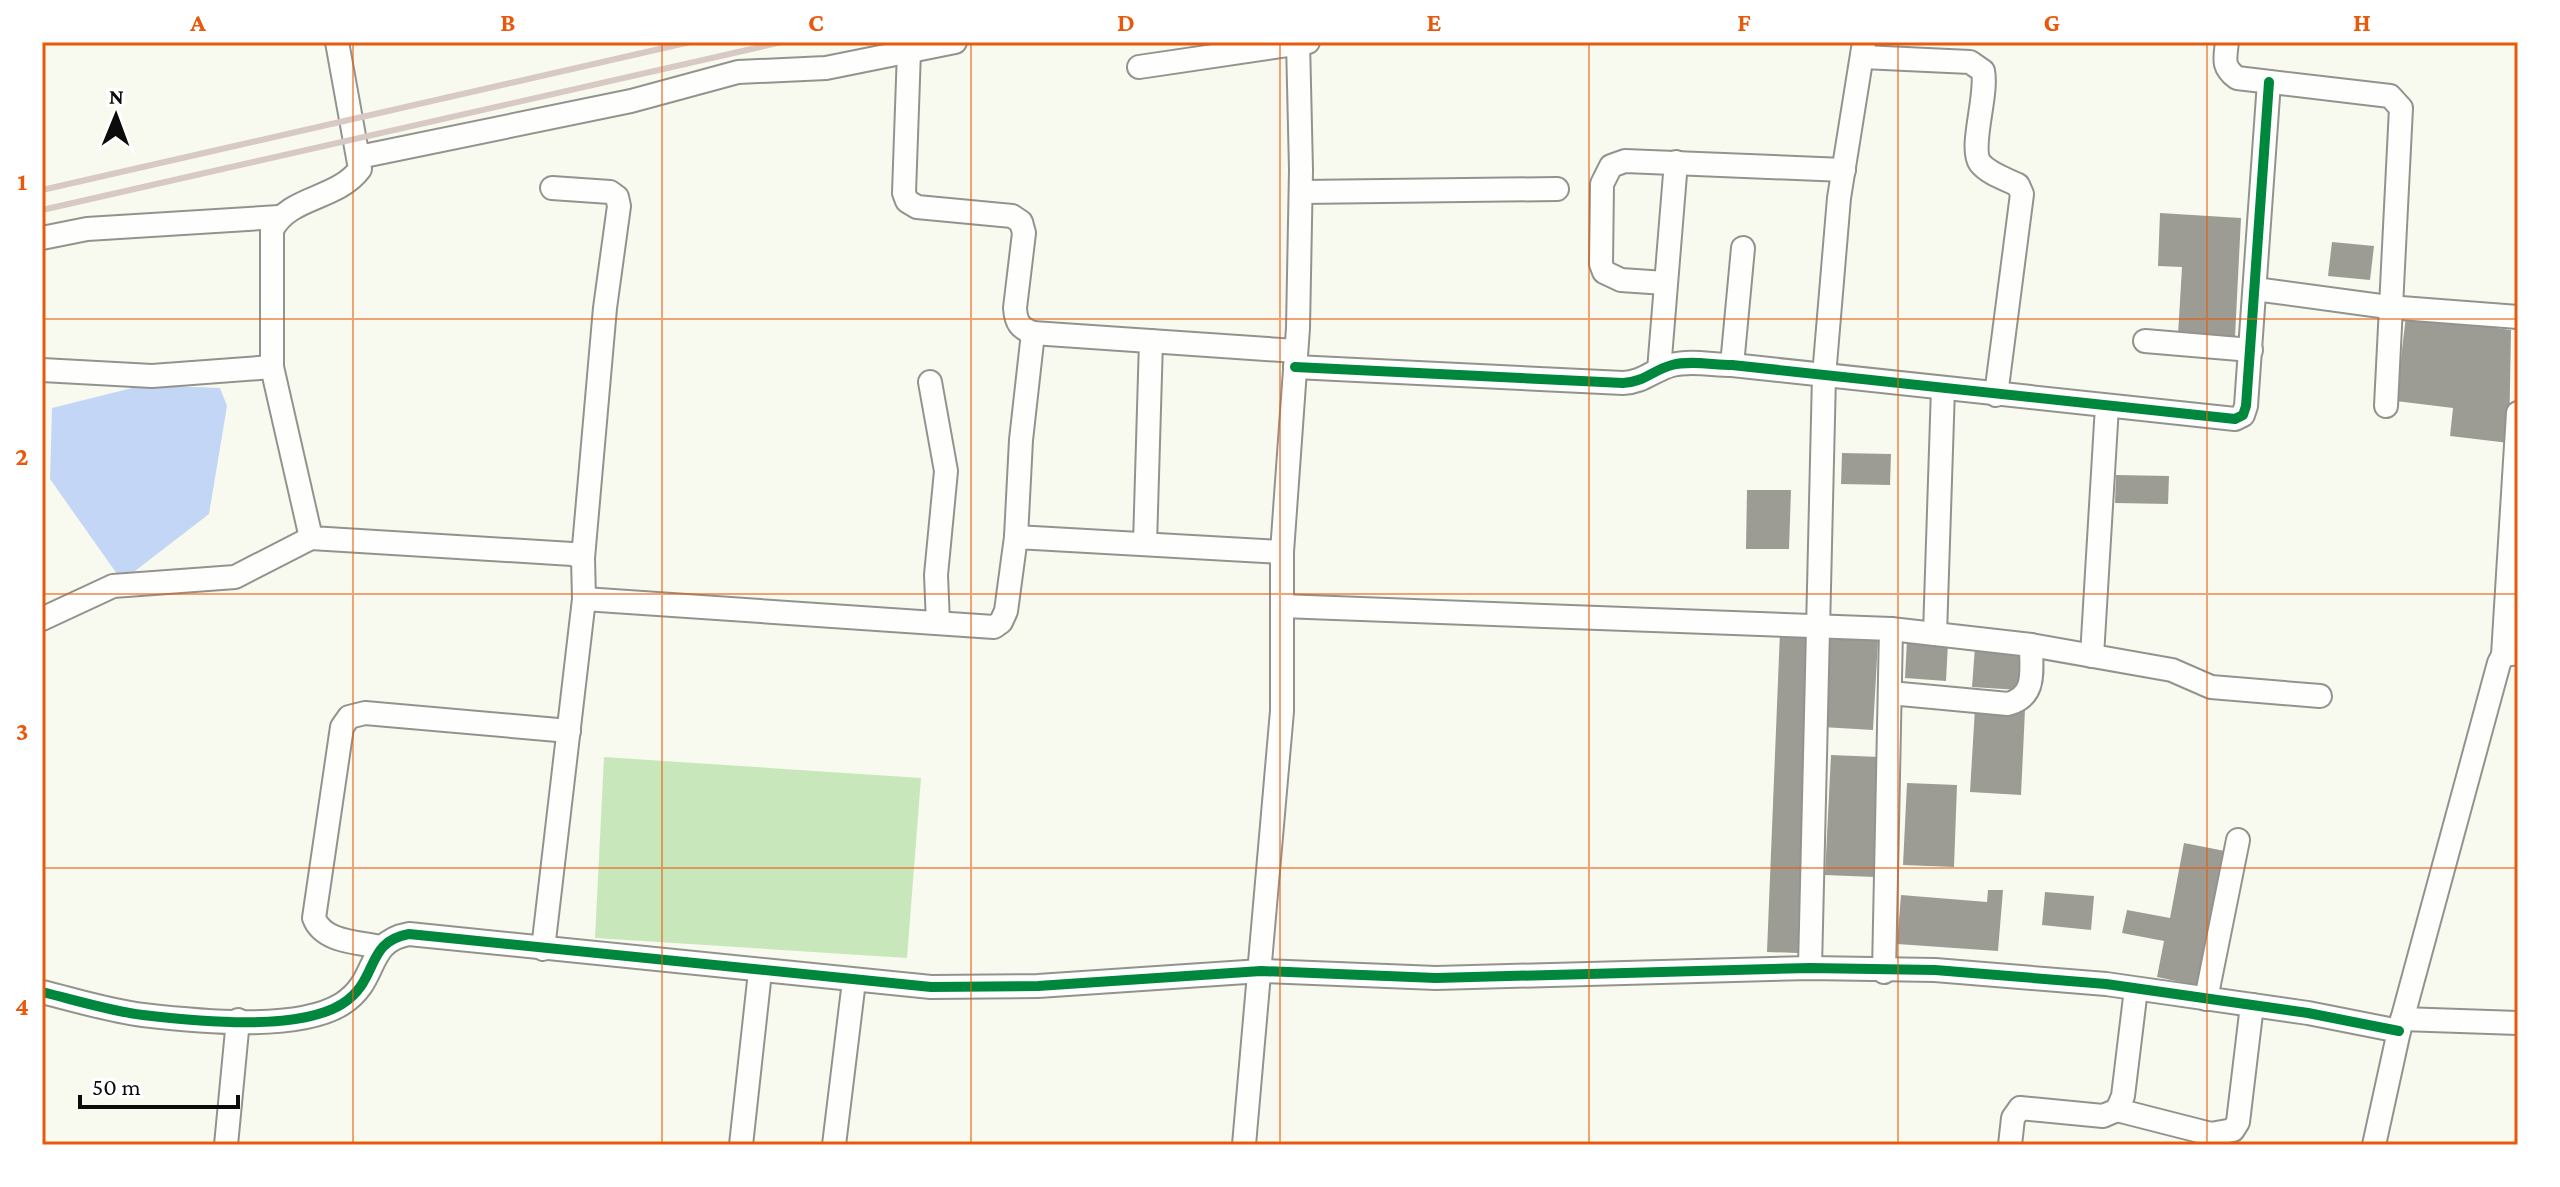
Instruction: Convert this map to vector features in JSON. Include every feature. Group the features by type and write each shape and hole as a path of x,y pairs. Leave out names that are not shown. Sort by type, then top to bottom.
{"street":[{"path":"42,238 87,229 279,217 350,183 360,169 359,157 342,81 337,42"},
{"path":"359,157 631,101 746,70 826,68 955,42"},
{"path":"2227,42 2224,63 2227,71 2237,78 2378,94 2397,101 2401,108 2388,307 2386,406"},
{"path":"1139,67 1301,43 1301,192 1295,359 1282,552 1282,711 1244,1145"},
{"path":"1810,968 1824,376 1844,170 1864,50 1970,62 1983,71 1986,85 1976,150 1978,161 1988,170 2018,185 2022,194 1996,395"},
{"path":"909,51 904,193 907,201 917,207 1012,216 1021,222 1024,233 1015,320 1022,329 1033,333 1151,341 1295,359 1623,383 1648,379 1659,370 1681,363 1732,365 2235,419 2243,415 2246,406 2269,82"},
{"path":"1665,283 1621,280 1604,272 1602,184 1611,166 1625,161 1844,170"},
{"path":"1659,370 1676,162"},
{"path":"543,949 584,599 583,558 605,308 619,206 617,197 610,192 552,188"},
{"path":"1301,192 1557,189"},
{"path":"279,217 272,230 270,258 272,367 311,538"},
{"path":"1732,365 1743,248"},
{"path":"2255,289 2388,307 2518,317"},
{"path":"584,599 994,627 1001,622 1016,537 1021,440 1033,333"},
{"path":"1145,544 1151,341"},
{"path":"2145,341 2251,350"},
{"path":"42,370 152,376 272,367"},
{"path":"930,382 946,471 936,575 938,623"},
{"path":"1935,634 1943,388"},
{"path":"2092,656 2107,406"},
{"path":"2374,1145 2401,1025 2510,654 2518,413"},
{"path":"1016,537 1282,552"},
{"path":"42,619 113,586 235,577 311,538 572,554 583,558"},
{"path":"1282,606 1891,629 2031,645 2172,670 2211,687 2320,696"},
{"path":"1884,972 1891,629"},
{"path":"1890,693 2008,704 2021,700 2028,693 2031,645"},
{"path":"380,947 328,935 318,928 314,918 342,727 349,717 365,713 569,731"},
{"path":"2206,999 2238,840"},
{"path":"42,992 141,1015 238,1020 312,1017 330,1011 362,988 380,947 390,937 409,934 931,987 1038,986 1261,971 1436,978 1810,968 1884,972 1935,970 2136,989 2401,1025 2518,1023"},
{"path":"741,1145 760,972"},
{"path":"834,1145 854,981"},
{"path":"2117,1110 2123,1096 2136,989"},
{"path":"2010,1145 2013,1118 2020,1108 2103,1116 2117,1110 2228,1140 2238,1122 2252,1005"},
{"path":"226,1145 238,1020"}],"green space":[{"path":"604,757 921,778 907,958 595,938"}],"water":[{"path":"144,385 220,388 227,406 209,514 122,581 50,479 52,408"}],"building":[{"path":"2160,213 2241,218 2235,337 2178,335 2182,267 2158,266"},
{"path":"2332,242 2374,246 2370,280 2328,276"},
{"path":"2406,316 2511,330 2509,443 2450,436 2453,408 2396,401"},
{"path":"1842,453 1891,454 1890,485 1841,484"},
{"path":"2116,475 2169,476 2168,504 2115,503"},
{"path":"1747,490 1791,490 1789,549 1746,549"},
{"path":"1780,631 1806,633 1798,953 1767,952"},
{"path":"1826,639 1878,641 1873,730 1822,727"},
{"path":"1907,640 1948,643 1946,681 1905,678"},
{"path":"1975,647 2022,650 2019,690 1972,687"},
{"path":"1975,708 2025,710 2021,795 1970,792"},
{"path":"1831,755 1880,757 1875,877 1825,875"},
{"path":"1907,783 1957,785 1954,867 1903,865"},
{"path":"2184,843 2225,851 2200,986 2157,977 2164,941 2122,933 2127,910 2170,918"},
{"path":"1988,890 2003,890 1998,951 1897,944 1901,895 1987,902"},
{"path":"2045,892 2094,896 2091,930 2042,925"}],"railway":[{"path":"42,190 690,42"},
{"path":"42,210 782,42"}],"cycle path":[{"path":"1295,367 1623,383 1672,365 1702,363 2235,419 2243,415 2246,406 2269,82"},
{"path":"42,992 143,1015 217,1022 299,1018 323,1013 342,1004 362,984 385,945 409,934 931,987 1038,986 1261,971 1436,978 1810,968 1935,970 2106,984 2308,1013 2399,1031"}]}
